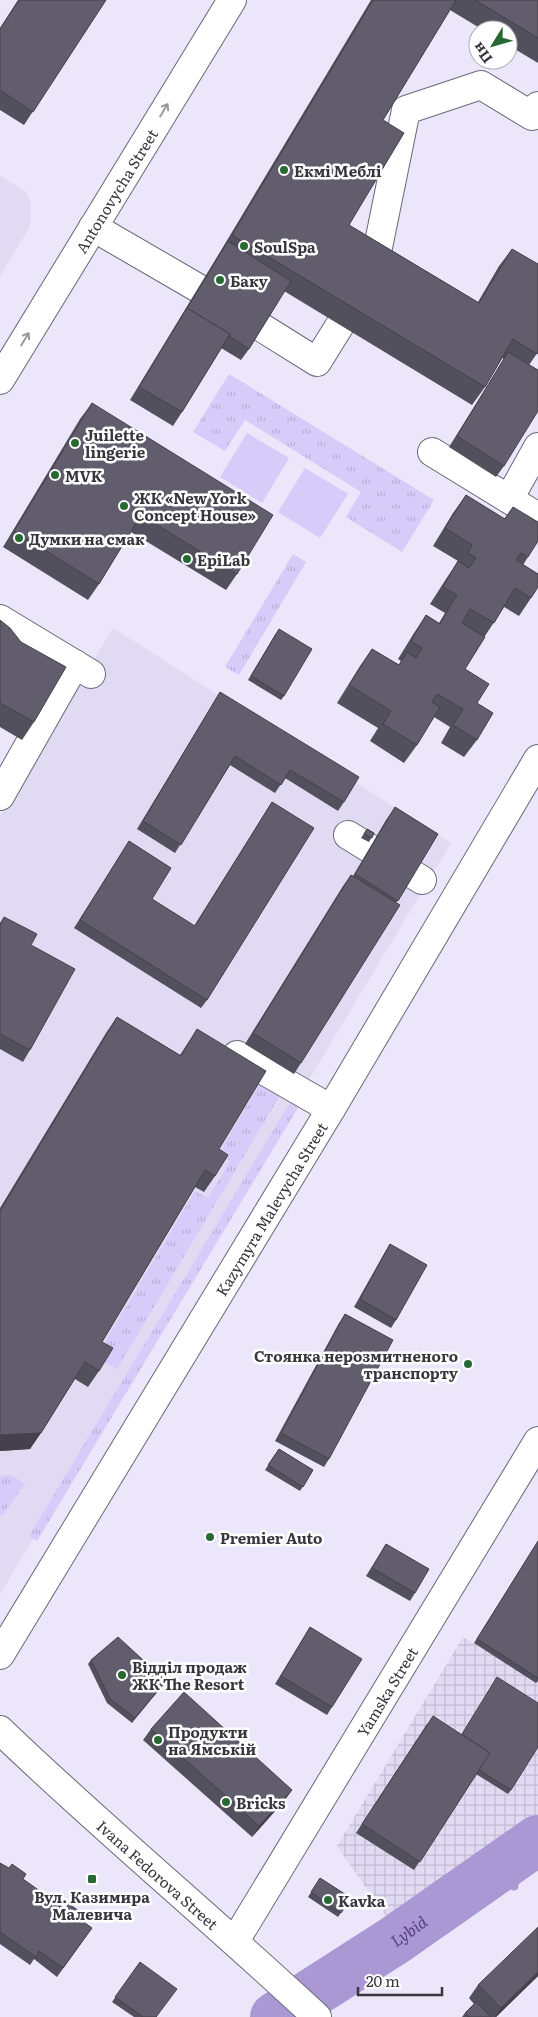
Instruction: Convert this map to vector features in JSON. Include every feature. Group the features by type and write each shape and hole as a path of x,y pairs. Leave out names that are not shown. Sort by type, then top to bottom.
{"main road":[{"name":"Antonovycha Street","path":"0,380 232,0"},
{"path":"374,267 406,110 481,85 532,116 538,106"},
{"path":"93,227 198,288"},
{"path":"261,327 317,362 340,325"},
{"path":"509,499 538,448"},
{"path":"432,452 538,517"},
{"path":"0,619 83,669 0,796"},
{"name":"Kazymyra Malevycha Street","path":"0,1655 331,1109 538,760"},
{"path":"237,1055 331,1109"},
{"name":"Yamska Street","path":"235,1941 538,1441"},
{"name":"Ivana Fedorova Street","path":"0,1730 89,1812 262,1965 317,2017"}],"shaded area":[{"path":"0,176 25,191 31,202 31,220 29,228 0,276"},
{"path":"113,628 451,843 0,1594 0,816"},
{"path":"538,1541 538,1819 388,1919 337,1846 463,1637 474,1643"}],"green space":[{"path":"229,374 434,500 402,552 346,517 361,492 245,420 225,451 193,432"},
{"path":"247,433 289,458 262,503 220,477"},
{"path":"305,468 348,494 320,538 278,512"},
{"path":"293,554 306,562 239,675 225,667"},
{"path":"262,1080 282,1092 117,1369 96,1357 195,1191 208,1198 230,1161 218,1154"},
{"path":"291,1101 299,1106 37,1541 29,1536"},
{"path":"12,1475 25,1484 2,1516 0,1514 0,1476"}],"building":[{"path":"19,0 106,0 33,112 0,90 0,29"},
{"path":"373,0 456,0 383,120 404,133 349,225 479,303 512,249 538,264 538,352 537,354 513,339 485,387 232,235"},
{"path":"475,0 538,0 538,38 518,26 518,20 508,20"},
{"path":"228,241 291,281 249,349 229,336 230,334 187,308"},
{"path":"187,308 230,334 182,412 139,387"},
{"path":"508,352 538,370 538,411 504,466 457,436"},
{"name":"ЖК «New York Concept House»","path":"92,403 273,515 237,574 141,515 99,584 14,531"},
{"path":"466,495 505,519 513,507 538,522 538,541 528,557 521,553 516,560 538,574 538,587 531,598 515,588 494,623 470,609 462,623 485,637 465,669 489,684 477,703 493,713 477,740 453,725 463,709 437,694 432,702 440,707 417,745 383,724 391,711 349,685 372,649 399,665 407,652 416,658 422,648 411,641 426,615 440,624 457,595 443,587 458,561 469,568 476,558 468,553 472,545 445,528"},
{"path":"0,620 10,628 21,642 66,667 34,722 0,703"},
{"path":"279,629 312,649 284,696 251,676"},
{"path":"220,692 359,777 344,802 290,770 281,785 235,756 181,845 143,821"},
{"path":"272,802 314,828 207,1000 80,920 129,841 171,868 152,899 195,926"},
{"path":"395,807 438,834 398,901 355,874"},
{"path":"367,829 374,833 372,838 364,834"},
{"path":"351,875 400,905 301,1063 253,1033"},
{"path":"4,917 37,934 31,945 75,969 30,1050 0,1034 0,925"},
{"path":"117,1017 181,1056 197,1029 266,1071 219,1149 228,1155 215,1176 205,1170 102,1342 113,1348 99,1371 85,1362 41,1433 0,1435 0,1211"},
{"path":"390,1244 427,1265 396,1320 360,1299"},
{"path":"345,1314 393,1340 329,1459 281,1433"},
{"path":"279,1449 313,1470 303,1487 268,1465"},
{"path":"538,1541 538,1678 477,1639"},
{"path":"386,1544 429,1569 415,1593 372,1568"},
{"path":"310,1627 362,1659 332,1707 281,1676"},
{"name":"Відділ продаж ЖК The Resort","path":"118,1637 166,1681 135,1718 110,1699 91,1660"},
{"path":"497,1677 538,1703 538,1747 511,1790 479,1770 490,1753 462,1734"},
{"path":"184,1692 292,1790 259,1826 151,1729"},
{"path":"433,1716 490,1753 420,1862 362,1824"},
{"path":"0,1863 9,1868 12,1864 26,1874 23,1879 65,1909 69,1904 82,1913 78,1918 92,1928 63,1968 39,1951 36,1957 0,1932"},
{"name":"Kavka","path":"320,1878 351,1898 341,1913 311,1892"},
{"path":"538,1927 538,1972 501,2008 478,1985"},
{"path":"140,1962 177,1989 156,2017 143,2017 115,1997"},
{"path":"476,2002 491,2017 469,2017 465,2013"}],"waterway":[{"name":"Lybid","path":"275,2017 395,1940 538,1840"},
{"path":"492,1872 514,1886"}],"place":[{"name":"Екмі Меблі","path":"284,170"},
{"name":"SoulSpa","path":"244,246"},
{"name":"Баку","path":"220,280"},
{"name":"Juilette lingerie","path":"75,443"},
{"name":"MVK","path":"55,475"},
{"name":"ЖК «New York Concept House»","path":"124,506"},
{"name":"Думки на смак","path":"19,538"},
{"name":"EpiLab","path":"187,559"},
{"name":"Стоянка нерозмитненого транспорту","path":"468,1364"},
{"name":"Premier Auto","path":"210,1537"},
{"name":"Відділ продаж ЖК The Resort","path":"122,1675"},
{"name":"Продукти на Ямській","path":"158,1740"},
{"name":"Bricks","path":"226,1802"},
{"name":"Вул. Казимира Малевича","path":"92,1879"},
{"name":"Kavka","path":"328,1900"}]}
